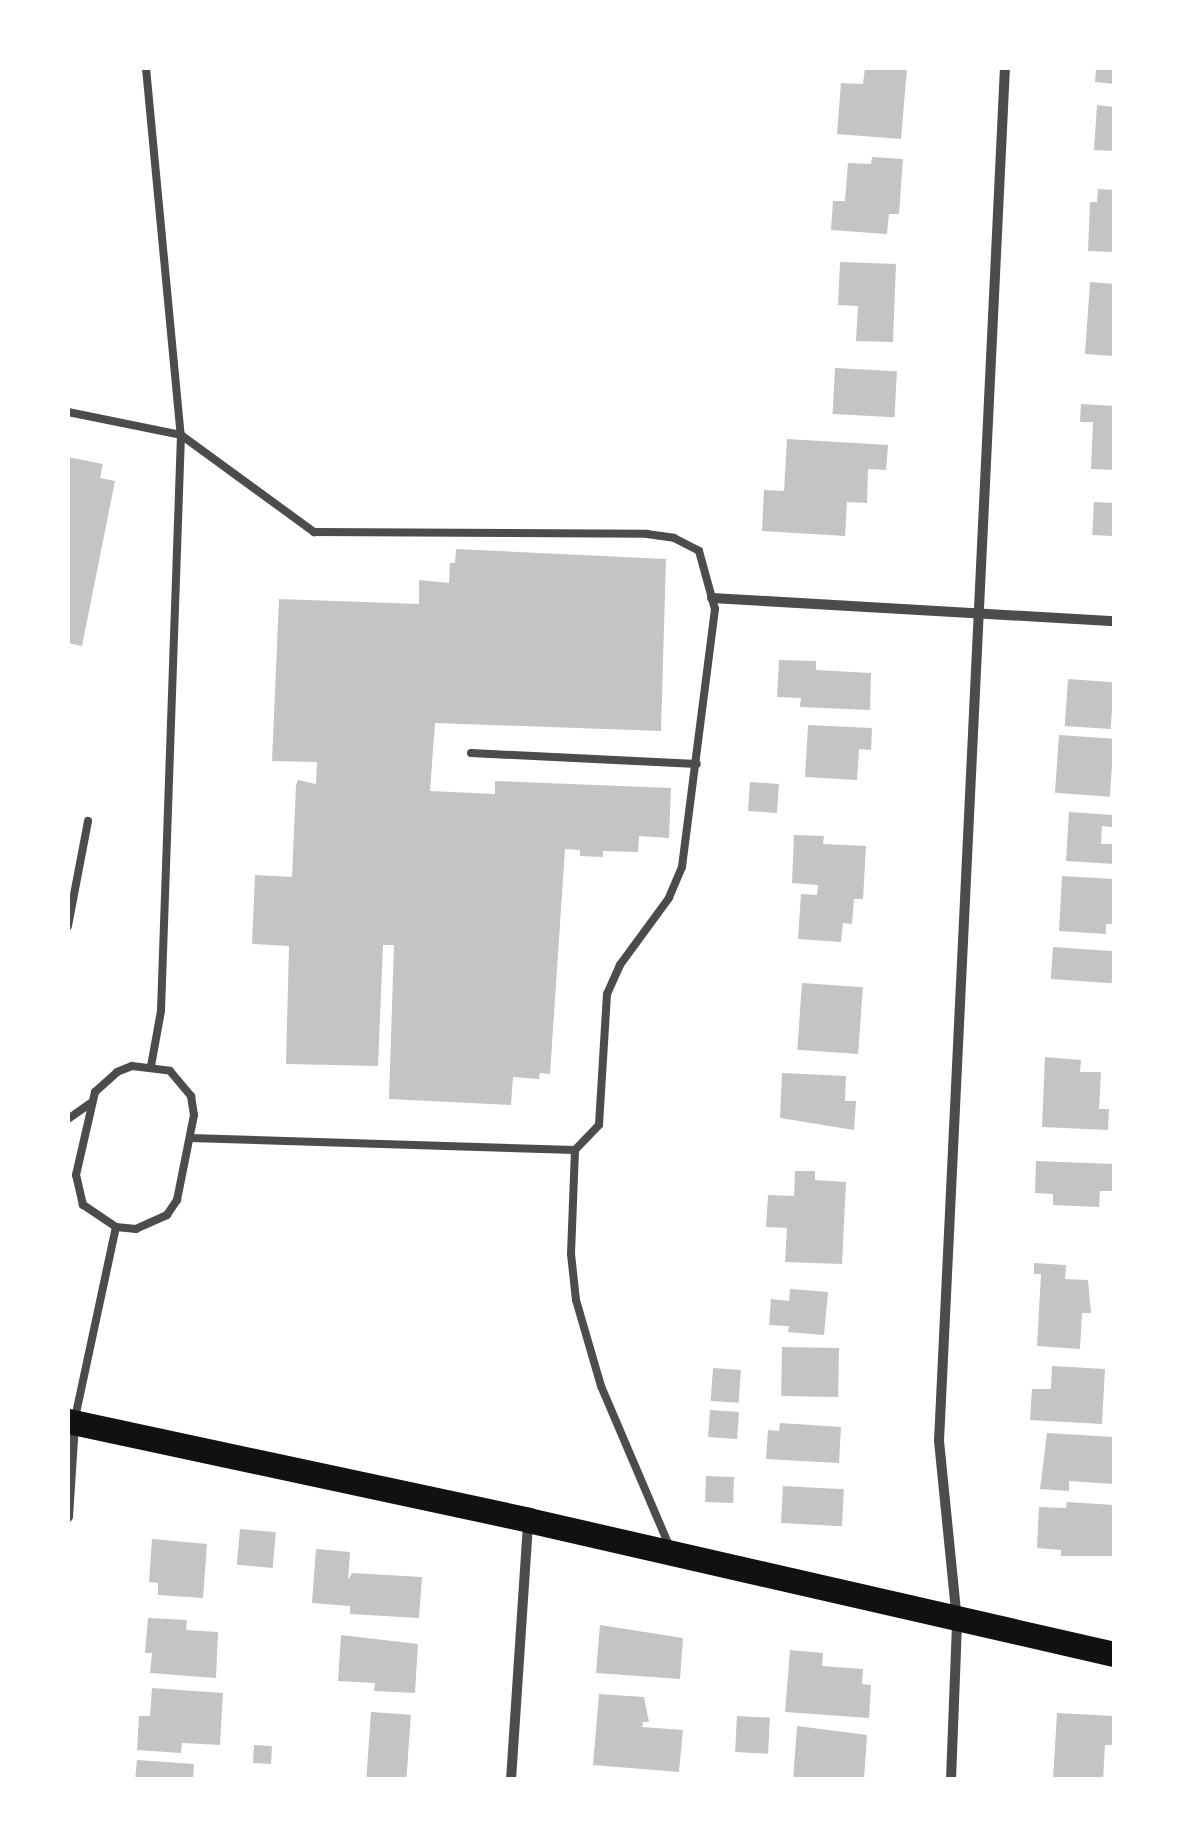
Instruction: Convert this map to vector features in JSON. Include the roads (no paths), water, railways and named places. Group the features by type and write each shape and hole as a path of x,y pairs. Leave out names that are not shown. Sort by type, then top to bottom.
{"main road":[{"path":"70,1422 528,1520 1114,1654"}],"street":[{"path":"950,1780 958,1621 938,1441 976,613 1006,68"},
{"path":"712,598 1114,621"},
{"path":"68,1517 70,1422"},
{"path":"511,1780 528,1520"}],"lane":[{"path":"146,68 181,435 161,1010 151,1066"},
{"path":"68,412 181,435 314,532 674,538 700,551 715,610 682,867 669,898 620,966 607,994 599,1126 575,1150 571,1254 576,1300 600,1386 674,1556"},
{"path":"471,753 697,764"},
{"path":"68,926 88,822"},
{"path":"151,1066 170,1071 191,1096 194,1115 177,1200 167,1215 136,1228 116,1227 84,1205 78,1190 76,1175 94,1092 117,1072 151,1066"},
{"path":"68,1120 92,1102"},
{"path":"190,1138 575,1150"},
{"path":"70,1422 116,1227"}]}
